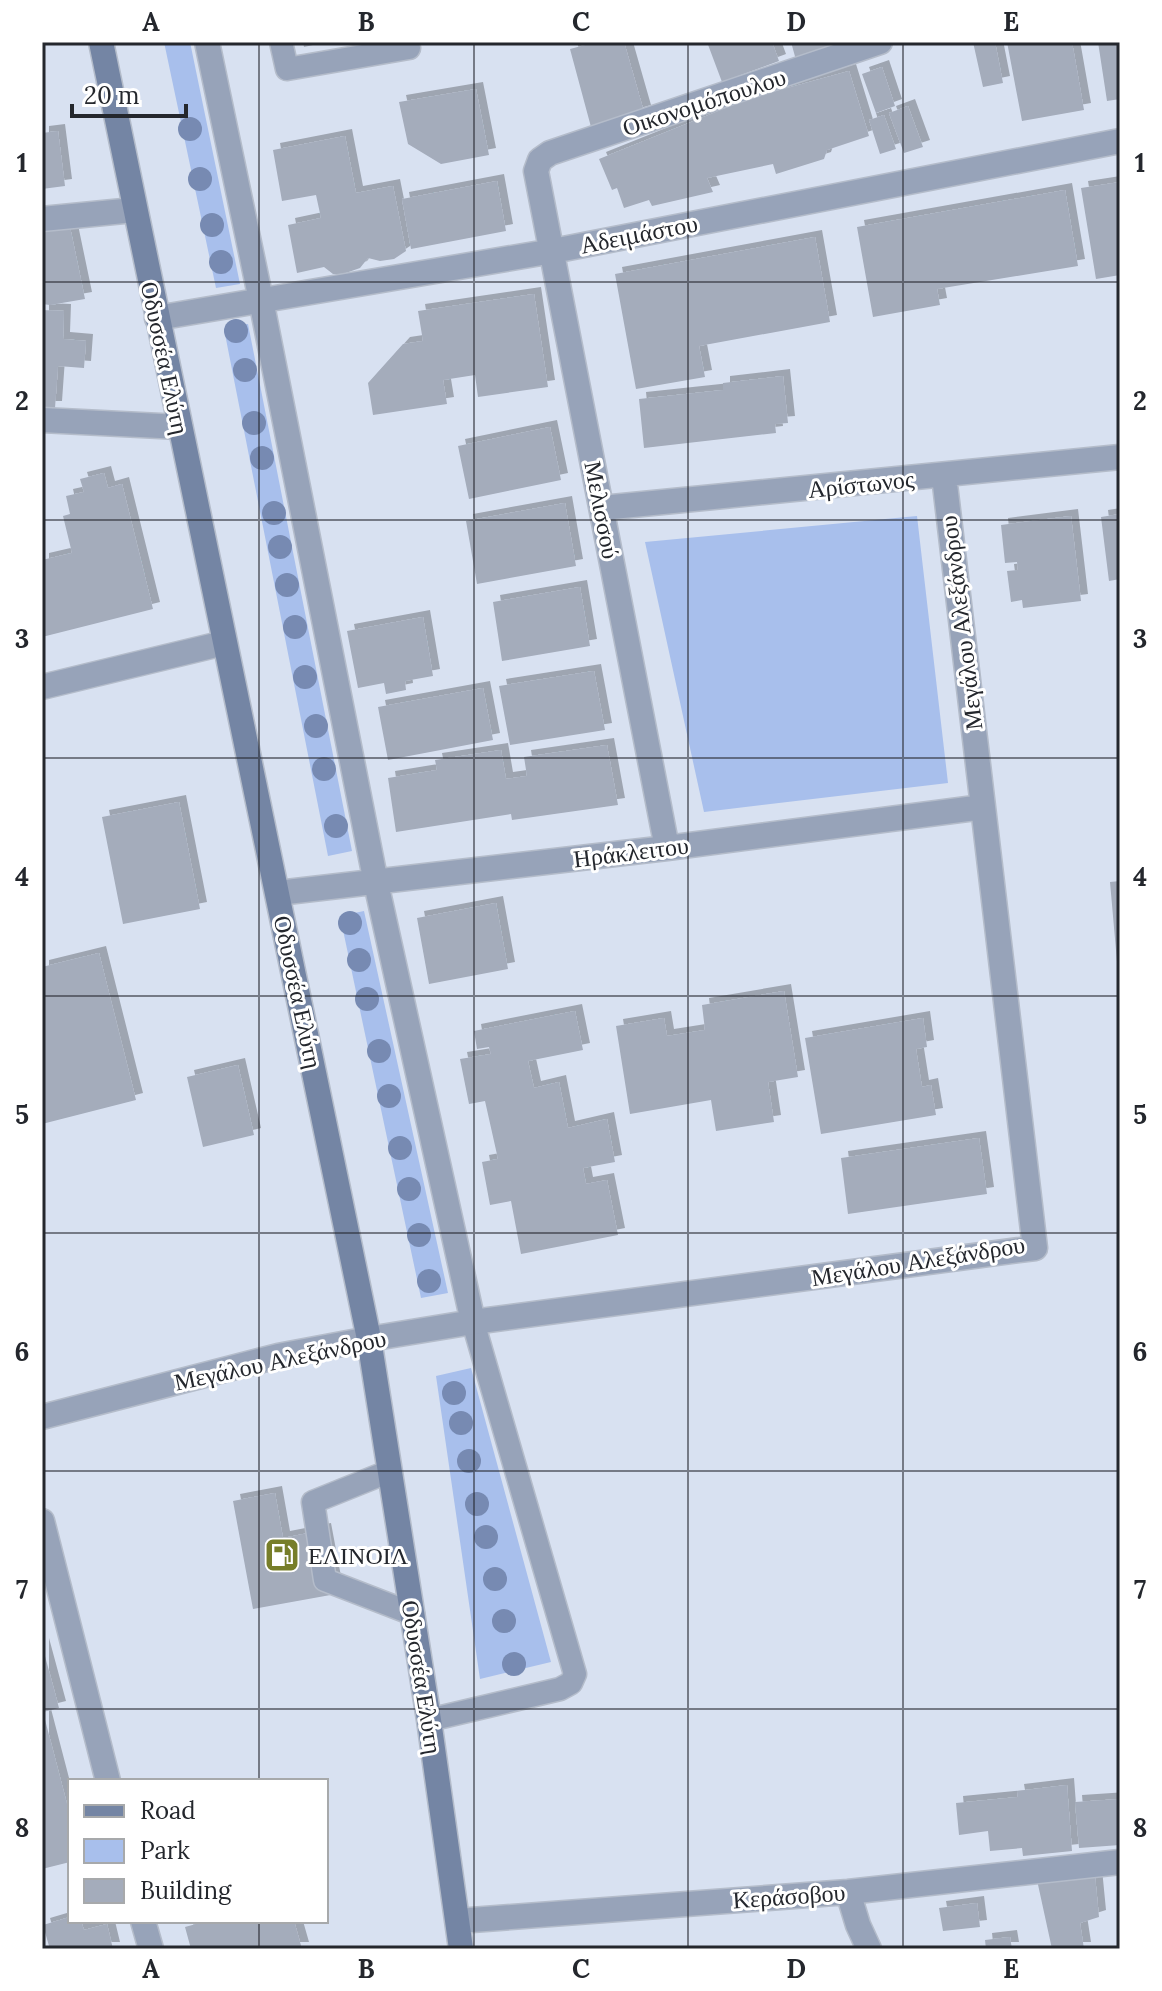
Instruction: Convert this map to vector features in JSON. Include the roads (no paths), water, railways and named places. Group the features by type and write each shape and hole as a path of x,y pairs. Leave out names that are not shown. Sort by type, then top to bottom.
{"main road":[{"name":"Οδυσσέα Ελύτη","path":"101,42 369,1339 429,1720 461,1949"}],"street":[{"path":"207,42 376,883 473,1322"},
{"name":"Οικονομόπουλου","path":"536,171 540,160 550,153 880,42"},
{"name":"Αδειμάστου","path":"157,318 553,251 1120,141"},
{"name":"Μελισσού","path":"536,171 667,848"},
{"path":"42,219 134,210"},
{"path":"42,420 180,427"},
{"name":"Αρίστωνος","path":"602,508 1120,457"},
{"name":"Μεγάλου Αλεξάνδρου","path":"42,1417 265,1359 369,1339 473,1322 1035,1248 944,476"},
{"path":"42,687 224,643"},
{"name":"Ηράκλειτου","path":"278,893 667,848 983,807"},
{"path":"42,1521 107,1779"},
{"name":"Κεράσοβου","path":"458,1921 848,1892 1120,1862"},
{"path":"848,1892 869,1949"},
{"path":"144,1923 151,1949"}],"lane":[{"path":"281,42 287,69 409,48"},
{"path":"429,1720 560,1689 571,1683 575,1674 473,1322"},
{"path":"390,1471 313,1502 325,1580 413,1614"}],"place":[{"name":"ΕΛΙΝΟΙΛ","path":"282,1555"}]}
